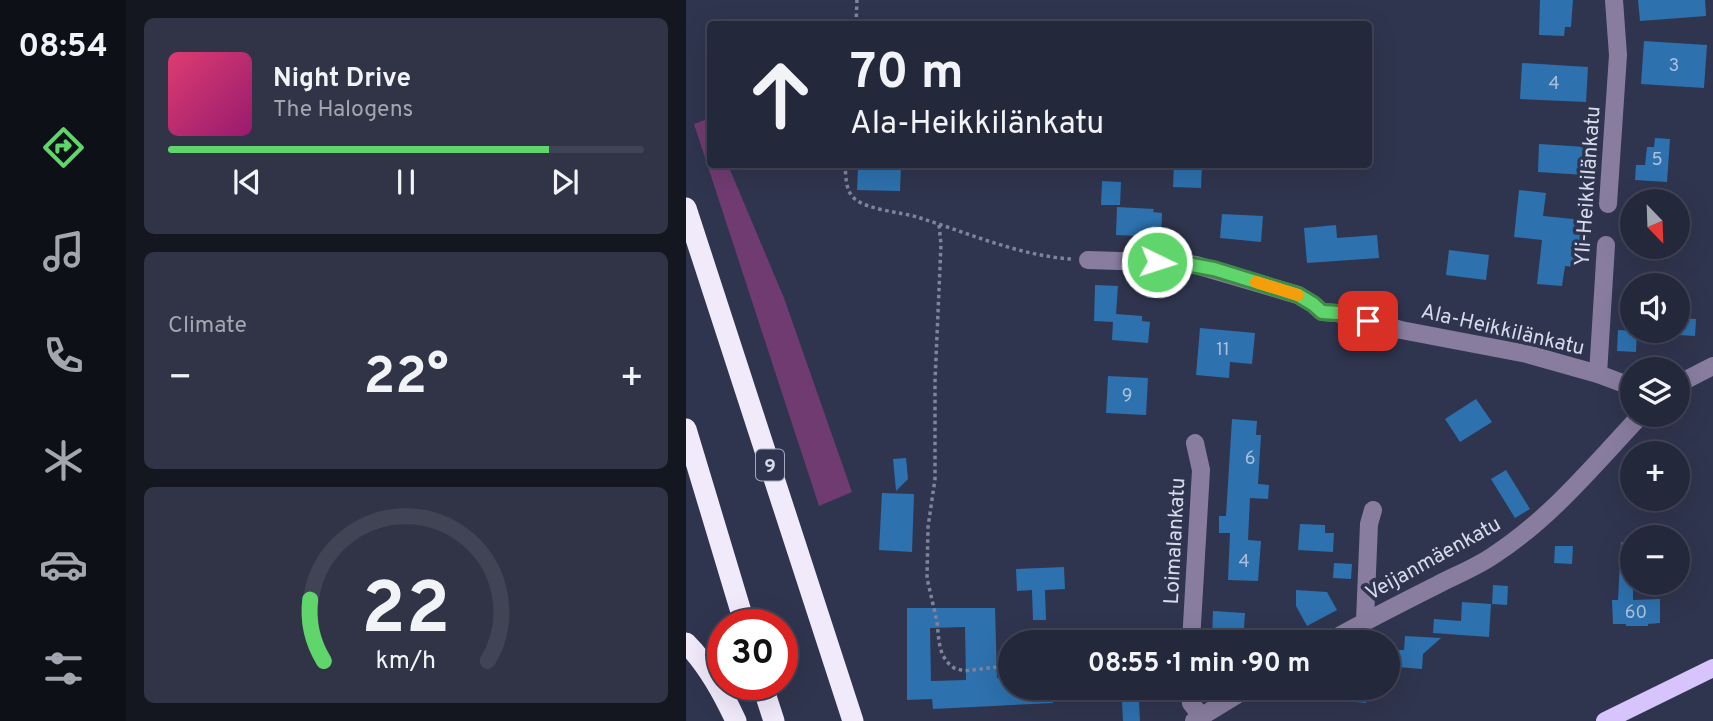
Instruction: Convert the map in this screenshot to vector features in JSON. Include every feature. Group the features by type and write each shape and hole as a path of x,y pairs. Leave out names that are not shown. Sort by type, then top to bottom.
{"highway":[{"name":"9","path":"686,208 853,721"},
{"path":"686,429 740,609"},
{"path":"686,643 712,676 736,721"},
{"path":"767,700 774,721"}],"main road":[{"path":"1605,721 1713,668"}],"street":[{"name":"Yli-Heikkilänkatu","path":"1608,204 1618,55 1614,0"},
{"name":"Yli-Heikkilänkatu","path":"1598,374 1605,245"},
{"name":"Ala-Heikkilänkatu","path":"1088,260 1196,265 1298,295 1322,312 1504,349 1620,382"},
{"path":"1690,378 1713,366"},
{"name":"Veijanmäenkatu","path":"1349,630 1492,557 1528,531 1630,427"},
{"name":"Loimalankatu","path":"1192,630 1200,470 1195,443"},
{"path":"1365,621 1369,524 1373,510"},
{"path":"1191,700 1197,719 1228,700"}],"path":[{"path":"856,21 858,0"},
{"path":"845,168 849,192 858,201 1032,253 1088,260"},
{"path":"939,225 941,244 935,382 935,479 928,527 927,579 939,642 947,662 964,671 998,667"}],"shaded area":[{"path":"707,119 707,164 694,124"},
{"path":"708,168 729,168 784,298 852,492 819,506"}],"building":[{"path":"1540,0 1573,0 1571,27 1565,27 1564,36 1539,35"},
{"path":"1638,0 1705,0 1706,16 1640,21"},
{"path":"1644,41 1707,45 1704,88 1641,84"},
{"path":"1522,63 1588,67 1586,102 1520,99"},
{"path":"1655,138 1670,139 1667,182 1635,180 1636,165 1645,165 1647,147 1654,147"},
{"path":"1539,144 1586,147 1585,175 1538,172"},
{"path":"858,168 901,168 900,191 857,190"},
{"path":"1174,168 1202,168 1201,188 1173,187"},
{"path":"1102,181 1121,182 1120,205 1101,205"},
{"path":"1519,190 1546,193 1543,216 1583,220 1577,267 1565,266 1562,286 1537,284 1542,240 1514,237"},
{"path":"1117,207 1154,209 1153,212 1162,213 1161,237 1116,235"},
{"path":"1222,214 1263,216 1261,242 1220,238"},
{"path":"1336,225 1337,238 1377,235 1379,258 1307,263 1304,228"},
{"path":"1449,250 1489,255 1486,280 1446,275"},
{"path":"1095,285 1118,286 1116,314 1142,316 1142,321 1150,322 1148,343 1112,340 1113,322 1094,321"},
{"path":"1690,319 1696,319 1695,336 1690,336"},
{"path":"1200,328 1255,333 1252,364 1230,362 1229,378 1196,375"},
{"path":"1620,330 1620,343 1636,343 1636,352 1617,351"},
{"path":"1108,376 1148,378 1146,415 1106,413"},
{"path":"1476,399 1492,422 1460,442 1445,419"},
{"path":"1232,419 1257,421 1256,435 1261,435 1258,484 1269,485 1268,499 1250,498 1248,540 1261,541 1258,581 1228,580 1230,533 1219,533 1219,516 1226,516"},
{"path":"906,458 908,479 896,491 893,459"},
{"path":"1506,470 1530,509 1515,518 1491,479"},
{"path":"882,493 914,494 912,552 879,550"},
{"path":"1300,524 1325,525 1325,533 1334,533 1333,552 1298,550"},
{"path":"1555,546 1573,546 1572,564 1554,563"},
{"path":"1620,561 1620,595 1633,595 1633,600 1660,599 1660,623 1648,626 1613,624 1612,600 1618,600"},
{"path":"1334,563 1352,564 1351,579 1333,578"},
{"path":"1064,567 1065,589 1045,590 1046,620 1033,620 1032,590 1017,591 1016,569"},
{"path":"1493,585 1508,586 1507,605 1492,604"},
{"path":"1296,590 1327,592 1337,610 1307,626 1296,606"},
{"path":"1462,602 1491,604 1489,637 1433,633 1434,619 1461,621"},
{"path":"907,608 995,608 998,700 1053,700 1053,703 933,709 932,699 907,700","holes":["965,627 966,680 931,681 930,628"]},
{"path":"1213,611 1245,613 1244,630 1212,630"},
{"path":"1405,636 1441,638 1423,654 1422,669 1400,667 1400,650 1404,650"},
{"path":"1344,700 1366,700 1366,703"},
{"path":"1139,701 1140,721 1123,721 1122,702"}],"slow traffic":[{"path":"1256,282 1298,295"}],"route":[{"path":"1157,262 1214,269 1298,295 1322,312 1368,321"}]}
